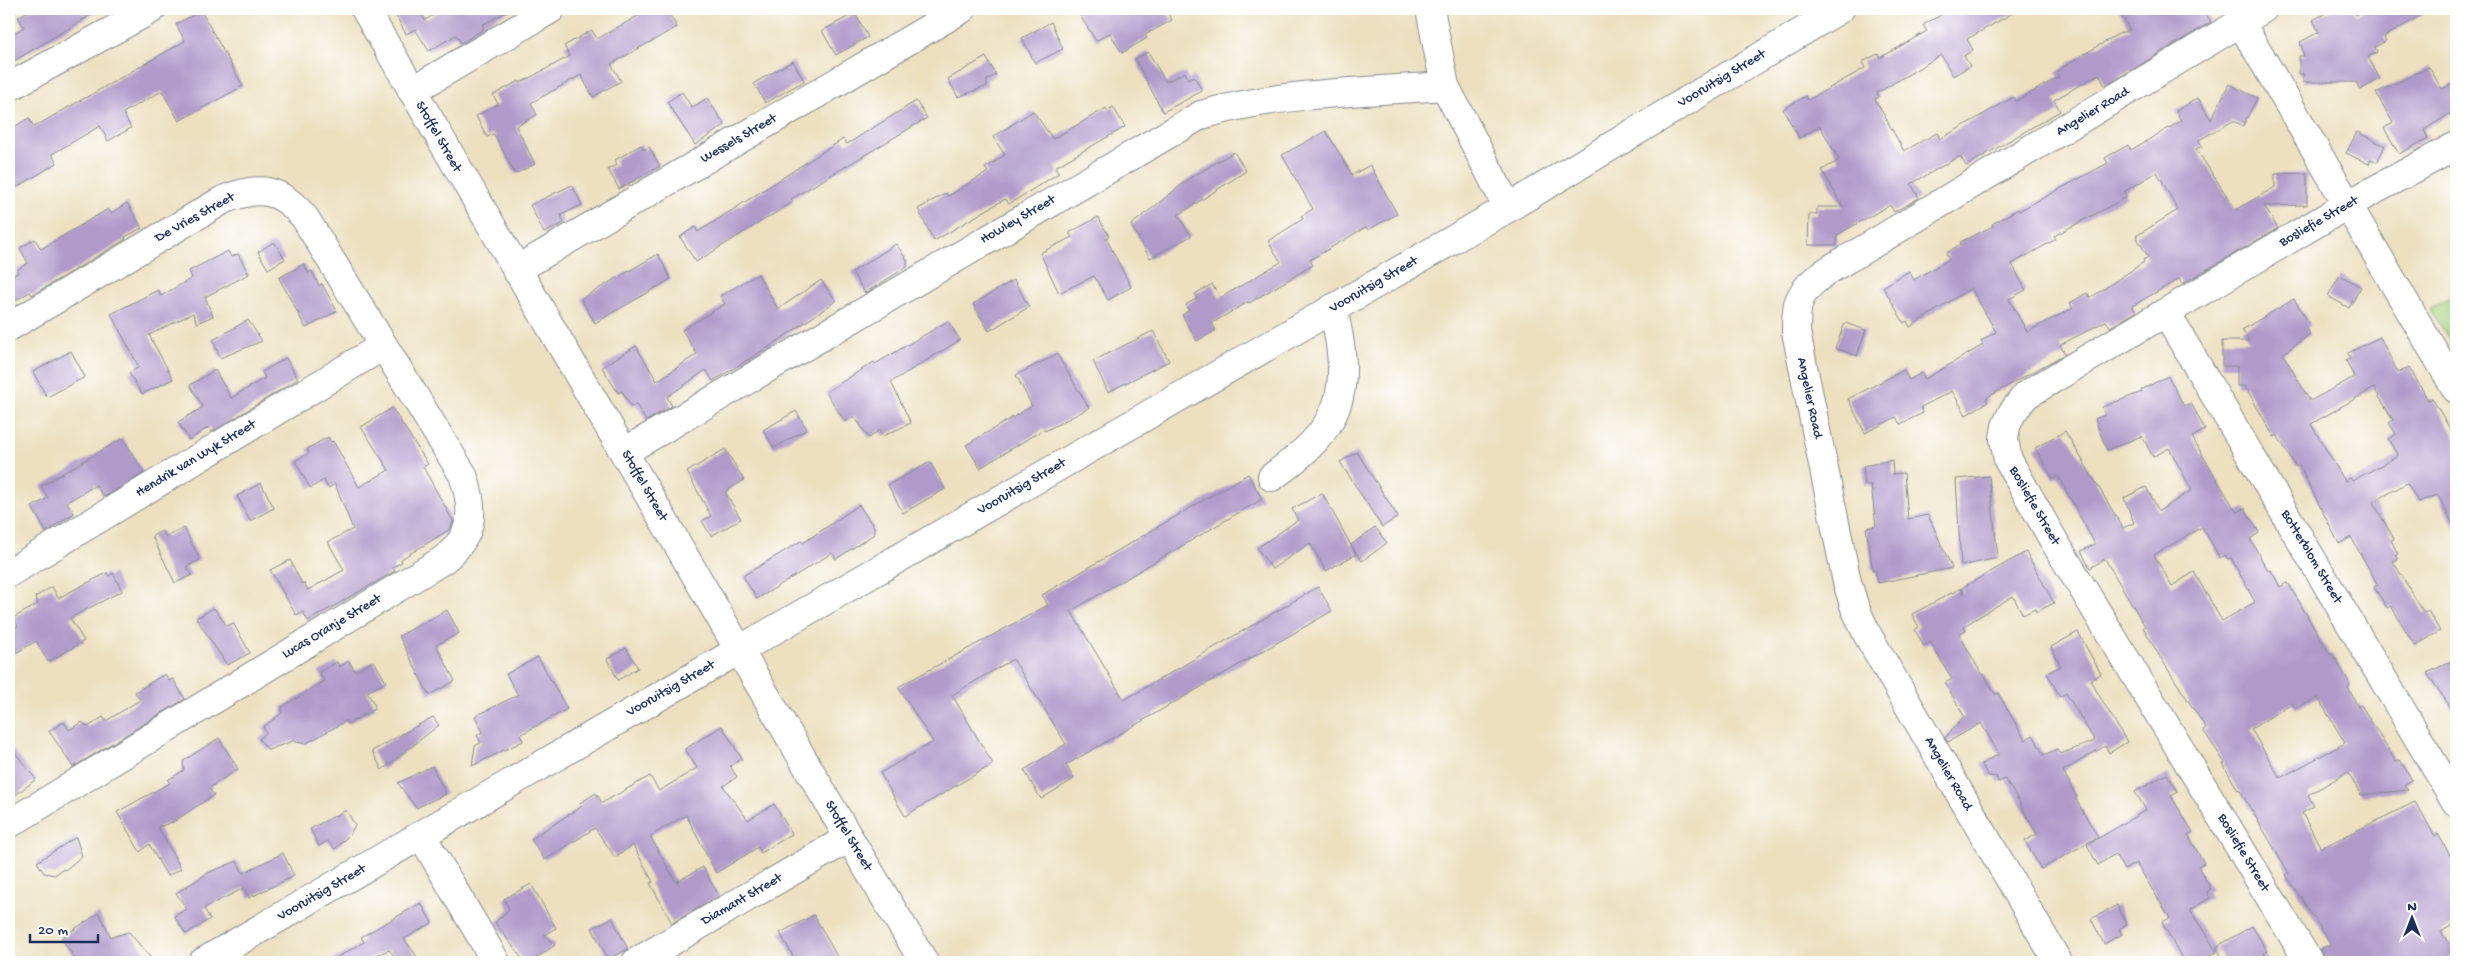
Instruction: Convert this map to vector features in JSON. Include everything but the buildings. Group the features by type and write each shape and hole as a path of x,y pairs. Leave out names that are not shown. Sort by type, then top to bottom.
{"street":[{"path":"9,87 152,9"},
{"name":"Stoffel Street","path":"365,9 849,838 924,962"},
{"path":"412,91 551,9"},
{"name":"Wessels Street","path":"516,270 962,9"},
{"path":"1430,9 1445,86 1508,208"},
{"name":"Vooruitsig Street","path":"203,962 739,650 1508,208 1840,9"},
{"name":"Angelier Road","path":"2058,962 1867,634 1855,608 1847,582 1796,332 1798,304 1803,293 1819,278 1856,254 2252,16 2347,205 2456,389"},
{"name":"Howley Street","path":"624,452 1201,115 1229,107 1272,100 1445,86"},
{"name":"Bosliefie Street","path":"2309,962 2054,540 2008,460 2004,439 2006,426 2012,413 2026,395 2347,205 2456,146"},
{"name":"De Vries Street","path":"9,327 223,200 243,192 262,191 277,194 293,203 306,218 383,346"},
{"path":"1272,477 1314,443 1331,422 1338,403 1343,381 1342,358 1333,308"},
{"name":"Botterblom Street","path":"2166,312 2456,802"},
{"name":"Hendrik van Wyk Street","path":"9,573 383,346"},
{"name":"Lucas Oranje Street","path":"9,824 443,560 454,551 467,532 471,516 471,497 463,474 383,346"},
{"path":"422,836 496,962"},
{"name":"Diamant Street","path":"636,962 849,838"}],"green space":[{"path":"2456,295 2456,352 2430,308"}]}
